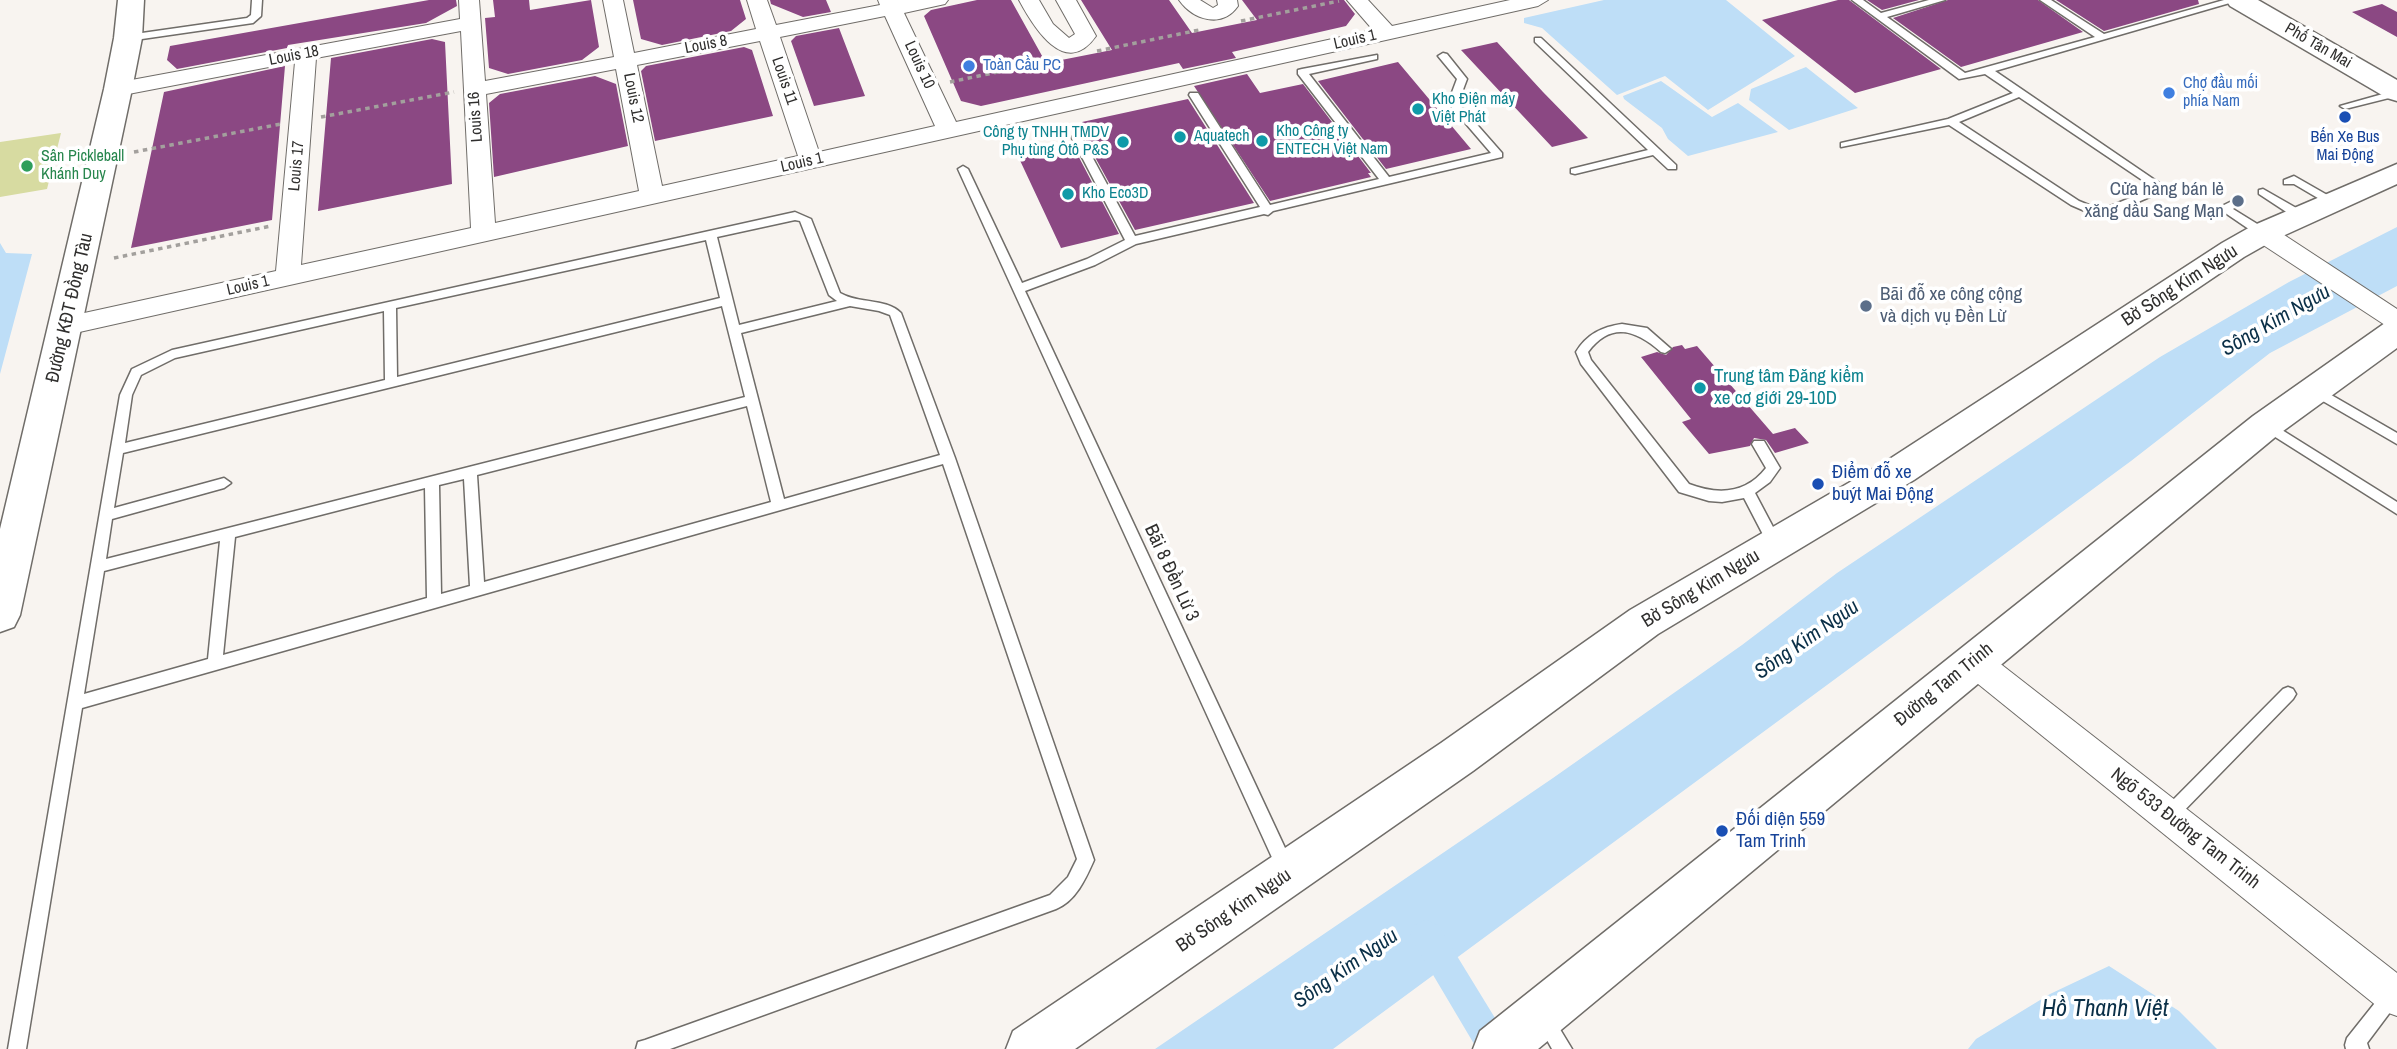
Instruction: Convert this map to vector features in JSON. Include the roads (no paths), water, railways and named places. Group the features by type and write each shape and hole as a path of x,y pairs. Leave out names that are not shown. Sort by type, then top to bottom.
{"main road":[{"name":"Đường KĐT Đồng Tàu","path":"0,615 118,89 128,38 131,0"},
{"name":"Phố Tân Mai","path":"2237,0 2397,92"},
{"name":"Phố Tân Mai","path":"2280,0 2397,67"},
{"name":"Bờ Sông Kim Ngưu","path":"1031,1049 1288,874 1644,622 2277,242 2301,216 2397,173"},
{"name":"Đường Tam Trinh","path":"1532,1035 1973,661 2393,321"}],"street":[{"name":"Louis 12","path":"613,0 652,197"},
{"name":"Louis 11","path":"757,0 811,161"},
{"name":"Louis 8","path":"468,91 768,33 890,4 938,0"},
{"path":"1029,0 1051,37 1057,43 1068,45 1081,42 1086,36 1066,0"},
{"path":"1189,0 1201,12 1212,14 1224,11 1228,6 1227,0"},
{"path":"1357,0 1387,33"},
{"name":"Louis 1","path":"66,326 1387,33 1505,3 1538,0"},
{"name":"Louis 10","path":"890,4 949,131"},
{"name":"Louis 18","path":"118,89 306,54 470,11"},
{"name":"Louis 16","path":"470,11 468,91 484,234"},
{"name":"Louis 17","path":"288,277 306,54"},
{"path":"2277,242 2393,321"},
{"name":"Ngõ 533 Đường Tam Trinh","path":"1973,661 2395,995"}],"lane":[{"path":"128,38 250,21 256,16 257,0"},
{"path":"1857,0 1963,76 2237,0"},
{"path":"1878,16 1940,0"},
{"path":"2045,0 2102,37"},
{"path":"1538,40 1672,167"},
{"path":"1018,289 1091,262 1132,241 1499,155 1453,103 1462,79 1443,56"},
{"path":"1373,57 1302,72 1387,183"},
{"path":"1951,121 2075,203 2101,214 2162,189 1986,70"},
{"path":"2345,106 2397,92"},
{"path":"1845,145 1951,121 2021,93"},
{"path":"1194,95 1268,211"},
{"path":"1077,138 1132,241"},
{"path":"1575,171 1654,152"},
{"name":"Bãi 8 Đền Lừ 3","path":"963,169 1288,874"},
{"path":"2288,182 2294,179 2332,202"},
{"path":"2262,192 2301,216"},
{"path":"2232,205 2224,208 2277,242"},
{"path":"17,1049 126,395 136,372 173,354 801,216 805,219 835,295 846,303"},
{"path":"710,234 779,506"},
{"path":"117,450 726,302"},
{"path":"645,1049 1056,901 1074,883 1086,860 948,458 894,313 888,309 846,303 734,331"},
{"path":"390,307 391,383"},
{"path":"1665,349 1641,330 1629,327 1594,336 1582,352 1585,361 1684,488 1702,496 1749,494 1766,480 1773,468 1759,444"},
{"path":"2312,388 2397,439"},
{"path":"97,568 752,400"},
{"path":"2266,425 2397,509"},
{"path":"75,703 948,458"},
{"path":"470,473 477,590"},
{"path":"432,482 434,603"},
{"path":"105,516 224,483"},
{"path":"1749,494 1775,544"},
{"path":"215,664 228,534"},
{"path":"2168,816 2288,694"},
{"path":"2360,1049 2354,1045 2395,995"}],"water":[{"path":"1604,0 1726,0 1795,56 1708,110 1665,76 1617,95 1542,28 1524,23 1524,18"},
{"path":"1806,67 1858,108 1789,130 1749,100 1751,89"},
{"path":"1661,81 1712,117 1738,103 1778,132 1688,156 1668,139 1662,128 1624,99 1623,96"},
{"name":"Sông Kim Ngưu","path":"2397,227 2397,286 2270,353 2131,461 1333,1049 1155,1049 1553,778 1742,645 1837,573 2160,357 2289,282"},
{"path":"0,243 6,253 32,254 0,374"},
{"name":"Hồ Thanh Việt","path":"2109,966 2179,1011 2217,1049 1968,1049 1976,1039 2050,994"}],"waterway":[{"path":"1426,936 1497,1049"}],"place":[{"name":"Toàn Cầu PC","path":"969,66"},
{"name":"Chợ đầu mối phía Nam","path":"2169,93"},
{"name":"Kho Điện máy Việt Phát","path":"1418,109"},
{"name":"Bến Xe Bus Mai Động","path":"2345,117"},
{"name":"Aquatech","path":"1180,137"},
{"name":"Kho Công ty ENTECH Việt Nam","path":"1262,141"},
{"name":"Công ty TNHH TMDV Phụ tùng Ôtô P&S","path":"1123,142"},
{"name":"Sân Pickleball Khánh Duy","path":"27,166"},
{"name":"Kho Eco3D","path":"1068,194"},
{"name":"Cửa hàng bán lẻ xăng dầu Sang Mạn","path":"2238,201"},
{"name":"Bãi đỗ xe công cộng và dịch vụ Đền Lừ","path":"1866,306"},
{"name":"Trung tâm Đăng kiểm xe cơ giới 29-10D","path":"1700,388"},
{"name":"Điểm đỗ xe buýt Mai Động","path":"1818,484"},
{"name":"Đối diện 559 Tam Trinh","path":"1722,831"}]}
